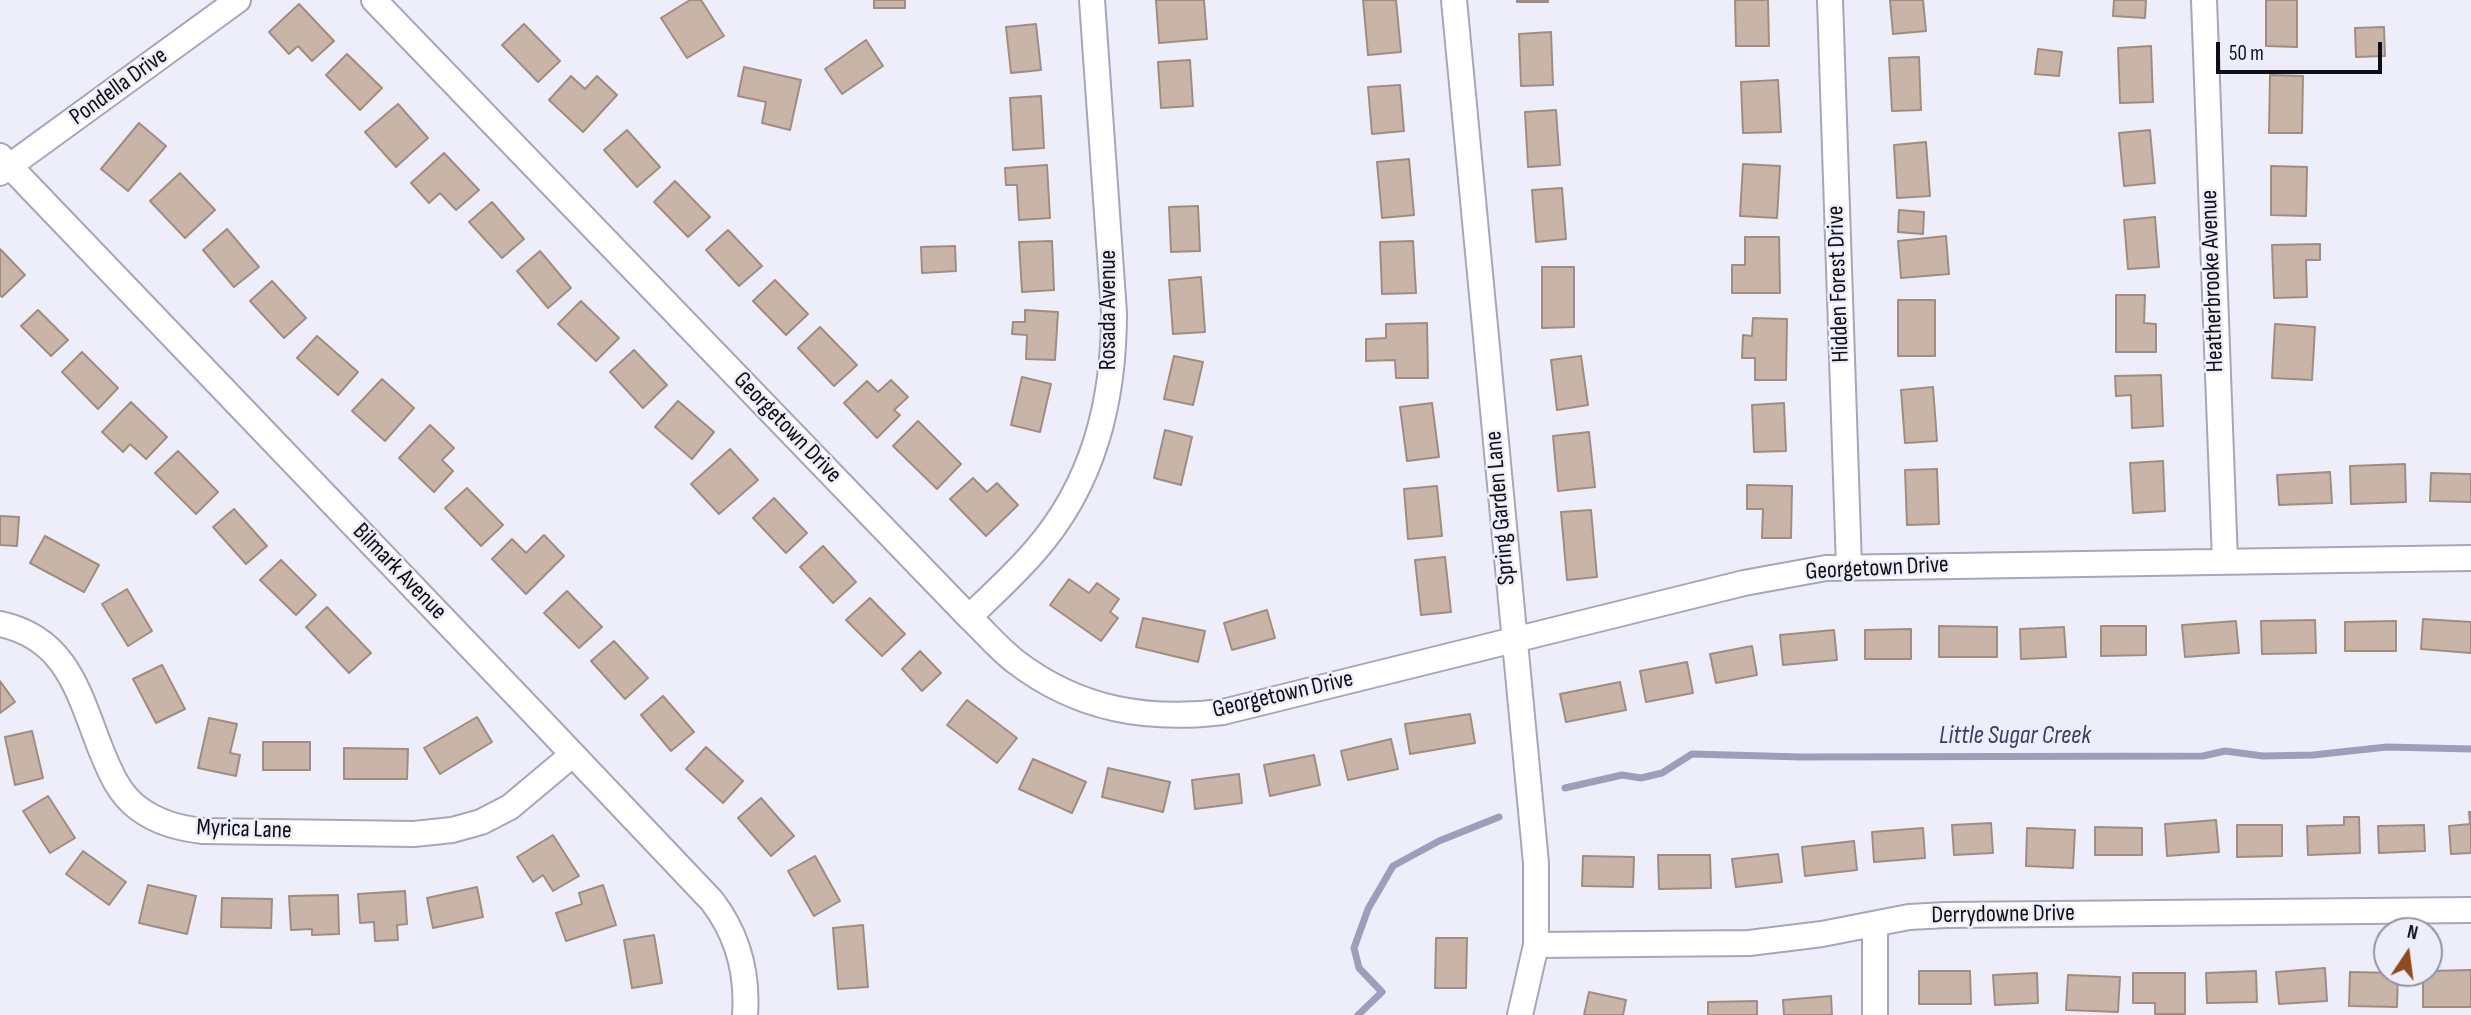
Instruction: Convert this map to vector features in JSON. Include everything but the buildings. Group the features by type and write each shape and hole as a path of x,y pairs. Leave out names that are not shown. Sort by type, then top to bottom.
{"street":[{"name":"Pondella Drive","path":"3,165 238,0"},
{"name":"Georgetown Drive","path":"374,0 970,617 1015,661 1050,684 1086,701 1124,711 1171,716 1223,712 1744,583 1814,570 1849,567 2471,558"},
{"name":"Rosada Avenue","path":"970,617 1035,552 1060,518 1087,468 1102,425 1114,358 1114,313 1092,0"},
{"name":"Spring Garden Lane","path":"1454,0 1536,863 1536,945 1520,1015"},
{"name":"Hidden Forest Drive","path":"1830,0 1849,567"},
{"name":"Heatherbrooke Avenue","path":"2204,0 2225,561"},
{"name":"Bilmark Avenue","path":"3,165 712,901 736,942 744,972 745,1015"},
{"name":"Myrica Lane","path":"0,624 15,627 35,637 54,652 74,682 112,778 128,800 139,809 176,827 203,831 414,834 452,830 481,822 510,807 572,755"},
{"name":"Derrydowne Drive","path":"1536,945 1749,943 1822,934 1909,917 1946,915 2471,910"},
{"path":"1875,923 1875,1015"}],"waterway":[{"name":"Little Sugar Creek","path":"1565,788 1622,775 1641,778 1662,773 1692,754 1802,757 2203,756 2225,751 2263,756 2313,755 2387,747 2471,749"},
{"name":"Little Sugar Creek","path":"1358,1015 1382,992 1359,968 1354,948 1368,909 1393,866 1439,841 1499,817"}]}
